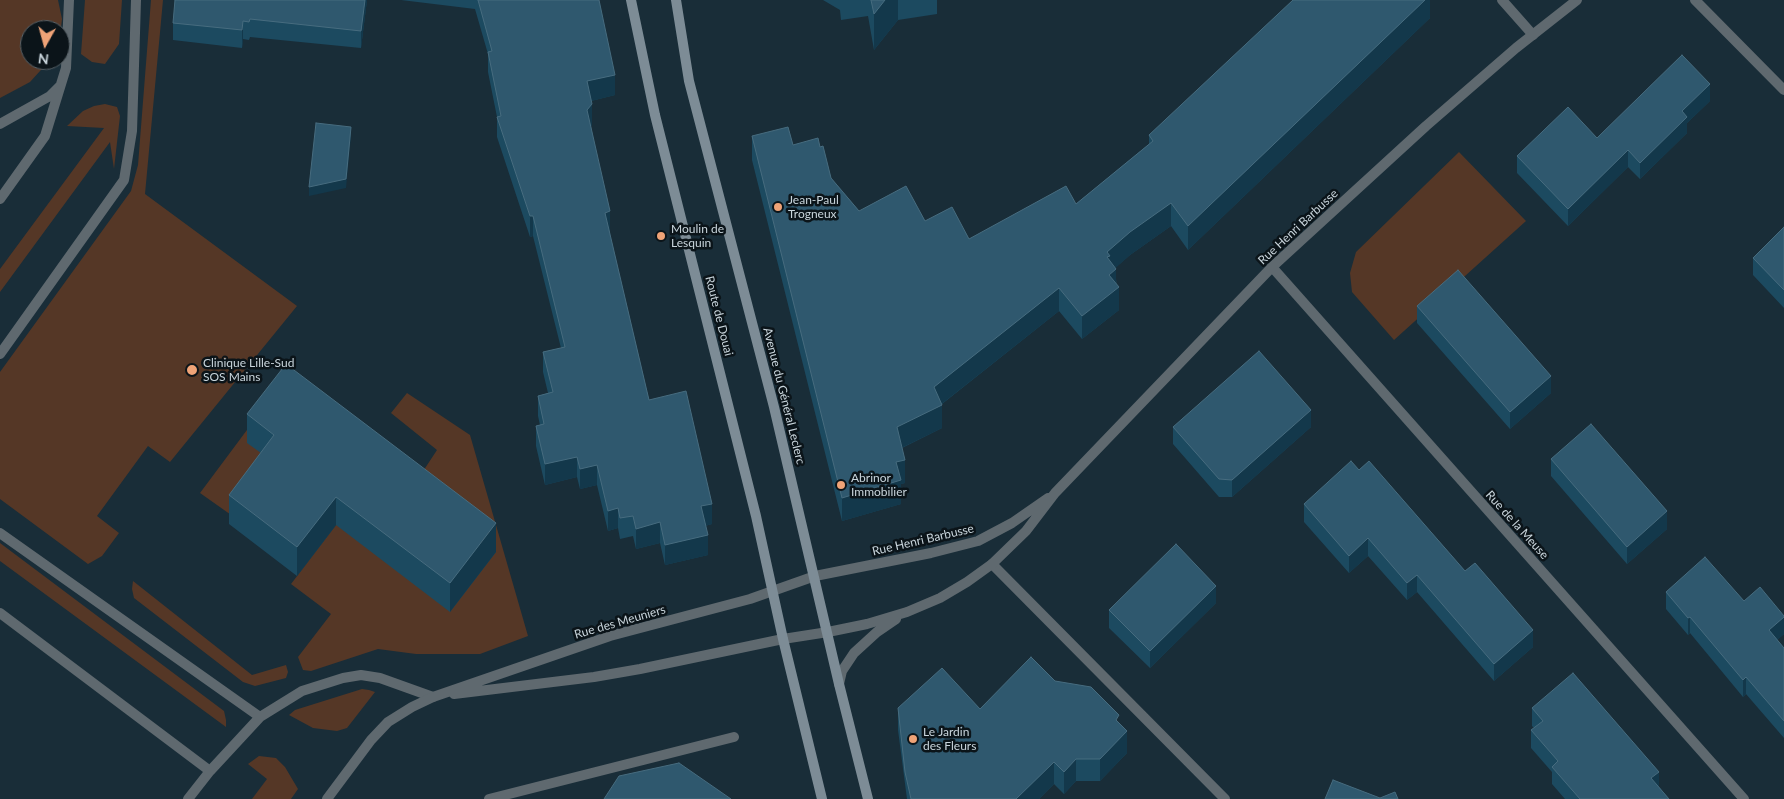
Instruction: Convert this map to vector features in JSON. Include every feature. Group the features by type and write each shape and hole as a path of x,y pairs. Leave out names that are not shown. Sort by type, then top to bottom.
{"main road":[{"name":"Route de Douai","path":"632,0 655,115 756,516 783,639"},
{"name":"Avenue du Général Leclerc","path":"676,0 690,81 754,325 868,799"},
{"path":"783,639 822,799"}],"street":[{"path":"0,199 45,136 66,68 69,0"},
{"path":"0,354 124,180 132,131 136,0"},
{"path":"1502,0 1533,35"},
{"name":"Rue Henri Barbusse","path":"828,632 867,624 907,612 940,598 992,564 1026,531 1055,493 1272,267 1426,126 1577,0"},
{"path":"1695,0 1784,90"},
{"path":"0,124 50,96 61,85"},
{"name":"Rue de la Meuse","path":"1272,267 1744,799"},
{"name":"Rue Henri Barbusse","path":"815,576 931,553 978,541 1012,523 1055,493"},
{"path":"0,533 260,717"},
{"path":"992,564 1225,799"},
{"name":"Rue des Meuniers","path":"327,799 370,740 388,722 433,697 610,636 704,612 815,576"},
{"name":"Rue Henri Barbusse","path":"839,684 842,671 854,653 883,628 907,612"},
{"path":"0,613 210,771"},
{"name":"Rue des Meuniers","path":"433,697 630,671 783,639 828,632"},
{"path":"188,799 210,771 260,717 302,691 343,678 361,675 380,678 433,697"},
{"path":"489,799 734,737"}],"shaded area":[{"path":"0,0 58,0 62,20 20,20 20,70 41,70 30,82 0,98"},
{"path":"85,0 122,0 119,44 105,64 92,62 81,54"},
{"path":"151,0 163,0 145,194 297,306 170,462 148,446 97,516 119,533 102,556 88,564 0,499 0,372 131,191 138,165"},
{"path":"105,104 117,107 120,116 114,169 110,142 0,292 0,269 104,128 67,126 83,111"},
{"path":"1459,152 1526,221 1394,340 1352,292 1350,273 1356,252"},
{"path":"279,387 277,466 234,517 200,493"},
{"path":"407,393 470,435 528,636 480,654 416,654 378,649 311,671 303,670 298,657 331,614 291,584 336,525 412,488 437,450 391,413"},
{"path":"0,543 224,711 226,727 0,561"},
{"path":"133,581 252,675 286,665 288,672 286,678 255,686 243,682 134,598"},
{"path":"362,689 375,692 347,728 337,731 313,728 289,715 295,710"},
{"path":"259,756 276,758 285,767 298,789 291,799 252,799 267,779 248,764"}],"building":[{"path":"175,0 365,0 361,31 250,19 249,22 243,21 242,30 173,23"},
{"path":"478,0 599,0 615,75 587,81 592,104 587,110 610,211 605,213 649,400 686,391 712,504 701,506 708,535 665,545 660,522 636,529 633,516 620,518 618,508 608,511 597,465 580,469 577,457 545,464 536,426 544,424 538,396 553,392 543,352 565,347 533,216 530,216 497,117 501,116 488,52 492,51"},
{"path":"871,0 885,0 874,14"},
{"path":"1293,0 1425,0 1188,226 1171,203 1130,232 1107,252 1110,256 1107,257 1116,269 1109,275 1119,287 1082,316 1059,288 934,387 942,405 897,427 905,460 896,462 901,480 842,498 752,136 788,127 793,145 818,138 820,147 823,146 831,178 859,211 906,186 925,221 952,207 969,239 1066,186 1076,204 1153,141 1149,135"},
{"path":"1682,55 1710,84 1682,111 1687,117 1640,163 1628,150 1568,209 1517,156 1568,107 1597,138"},
{"path":"316,123 351,127 346,179 309,187"},
{"path":"1784,227 1784,290 1753,258"},
{"path":"1458,270 1551,376 1510,412 1417,306"},
{"path":"1259,351 1311,410 1232,480 1219,479 1173,427"},
{"path":"286,364 496,523 450,583 336,497 297,547 229,495 274,435 247,414"},
{"path":"1591,424 1667,511 1627,547 1551,459"},
{"path":"1351,461 1359,470 1369,461 1465,571 1475,563 1533,630 1494,664 1417,575 1407,583 1368,538 1349,556 1304,504"},
{"path":"1176,544 1216,586 1150,651 1109,610"},
{"path":"1705,557 1744,601 1760,587 1784,616 1769,630 1784,648 1784,721 1746,677 1743,680 1690,617 1688,618 1666,592"},
{"path":"1031,657 1055,681 1091,687 1119,715 1116,720 1127,731 1100,759 1076,759 1064,772 1054,762 1016,799 911,799 905,772 898,708 942,668 980,709"},
{"path":"1573,673 1659,772 1651,778 1669,799 1580,799 1552,767 1558,761 1531,730 1543,721 1532,708"},
{"path":"679,763 731,799 604,799 619,776"},
{"path":"1333,780 1380,798 1395,792 1398,799 1325,799"}],"place":[{"name":"Jean-Paul Trogneux","path":"778,207"},
{"name":"Moulin de Lesquin","path":"661,236"},
{"name":"Clinique Lille-Sud SOS Mains","path":"192,370"},
{"name":"Abrinor Immobilier","path":"841,485"},
{"name":"Le Jardin des Fleurs","path":"913,739"}]}
